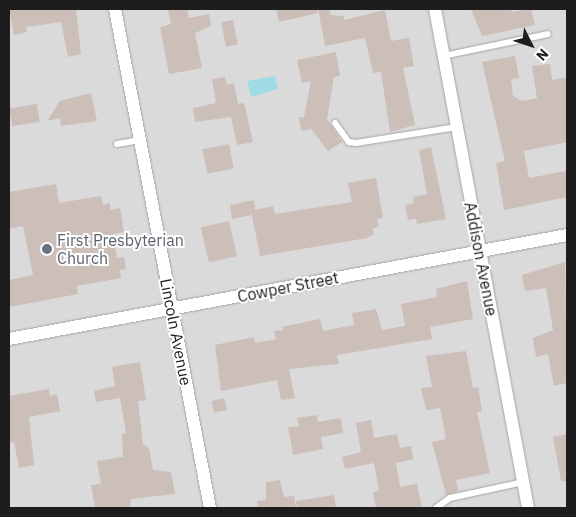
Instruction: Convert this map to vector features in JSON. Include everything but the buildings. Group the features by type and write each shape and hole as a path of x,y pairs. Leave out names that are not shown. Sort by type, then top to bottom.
{"street":[{"name":"Lincoln Avenue","path":"115,9 210,508"},
{"name":"Addison Avenue","path":"435,9 528,508"},
{"name":"Cowper Street","path":"9,340 567,234"}],"lane":[{"path":"443,56 548,34"},
{"path":"335,123 350,142 356,143 456,127"},
{"path":"117,144 139,140"},
{"path":"436,508 450,498 524,482"}],"shaded area":[{"path":"9,9 567,9 567,508 9,508"}],"water":[{"path":"275,76 278,89 251,97 247,81"}],"place":[{"name":"First Presbyterian Church","path":"47,249"}]}
